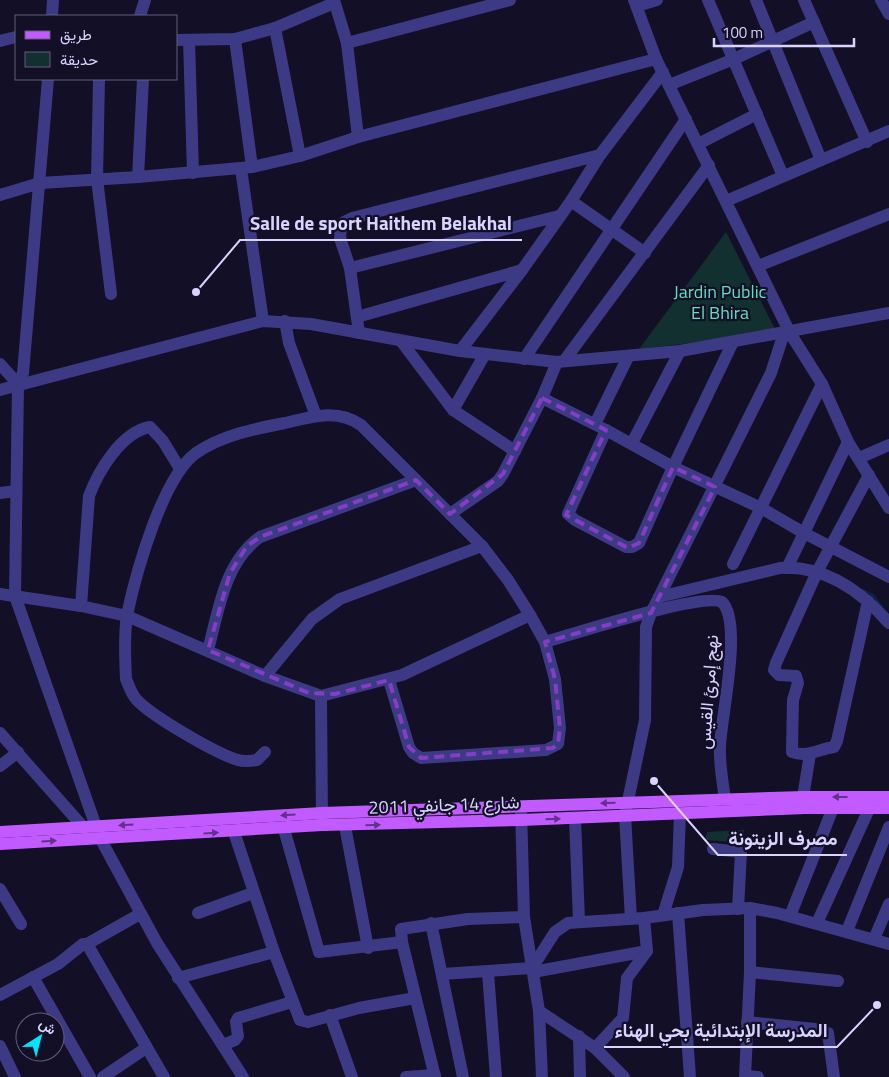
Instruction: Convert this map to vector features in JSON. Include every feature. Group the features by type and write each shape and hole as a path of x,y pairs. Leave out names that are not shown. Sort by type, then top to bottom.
{"main road":[{"name":"شارع 14 جانفي 2011","path":"0,832 234,832 284,829 322,819 345,826 575,818 627,809 725,800 803,797 889,797"},
{"name":"شارع 14 جانفي 2011","path":"0,844 93,831 520,806 627,809 680,814 833,808 889,808"}],"street":[{"path":"52,15 53,0"},
{"path":"140,15 145,0"},
{"path":"347,43 510,0"},
{"path":"657,0 635,3 656,59 758,266 787,333 822,384 848,442 889,508"},
{"path":"708,0 783,176"},
{"path":"756,0 821,160"},
{"path":"804,0 866,142"},
{"path":"880,0 889,14"},
{"path":"178,40 235,39 275,28 334,2 347,43 358,136"},
{"path":"669,85 734,59 814,22"},
{"path":"275,28 300,156"},
{"path":"0,41 15,37"},
{"path":"235,39 246,168 263,321"},
{"path":"189,40 194,173"},
{"path":"0,195 40,183 246,168 300,156 358,136 656,59"},
{"path":"460,351 522,270 571,201 600,155 663,72"},
{"path":"48,80 23,373 18,384 14,596 93,831 178,978 243,1077"},
{"path":"98,80 96,178 111,294"},
{"path":"138,177 143,80"},
{"path":"698,144 757,114"},
{"path":"524,359 686,120"},
{"path":"726,201 889,132"},
{"path":"359,333 350,268 340,233 344,222 352,218 600,155"},
{"path":"450,514 498,481 561,361 646,253 708,165"},
{"path":"571,201 646,253"},
{"path":"350,268 559,216"},
{"path":"758,266 888,216"},
{"path":"357,317 522,270"},
{"path":"0,390 263,321 285,321 460,351 524,359 561,361 628,357 680,351 889,313"},
{"path":"285,321 289,342 316,416"},
{"path":"631,919 627,809 645,720 646,637 651,613 774,367 787,333"},
{"path":"401,341 453,410 515,451"},
{"path":"628,357 569,509 570,517 626,547 635,546 639,543 733,342"},
{"path":"632,443 680,351"},
{"path":"453,410 485,354"},
{"path":"0,364 18,384"},
{"path":"733,564 822,384"},
{"path":"542,398 632,443 673,467 761,508 804,534 889,577"},
{"path":"265,752 257,760 237,760 165,721 140,703 132,693 126,679 127,616 160,507 180,469 196,454 226,437 316,416 335,414 354,420 386,448 482,546 508,580 530,614 545,642 555,679 560,728 558,744 546,750 421,758 413,754 409,747 389,680"},
{"path":"81,606 89,496 94,482 108,460 135,433 150,427 164,441 180,469"},
{"path":"787,568 848,442"},
{"path":"859,458 889,445"},
{"path":"868,601 837,741 834,746 810,754 799,755 792,752 793,700 798,683 796,676 779,675 774,670 817,572 869,475"},
{"path":"208,650 230,573 248,546 260,537 416,480"},
{"path":"0,493 16,492"},
{"path":"265,676 312,620 340,599 482,546"},
{"path":"659,597 787,568 817,572 836,579 868,601 889,623"},
{"path":"0,594 81,606 127,616 265,676 321,696 389,680 466,646 530,614"},
{"name":"نهج إمرئ القيس","path":"651,613 710,599 718,600 726,606 730,619 729,682 720,747 725,800"},
{"path":"545,642 651,613"},
{"path":"321,696 322,819"},
{"path":"0,733 93,831"},
{"path":"0,766 18,752"},
{"path":"803,797 810,754"},
{"path":"520,806 524,917 539,1011 542,1077"},
{"path":"790,916 833,808"},
{"path":"818,923 869,809"},
{"path":"663,915 678,867 680,814"},
{"path":"575,818 579,922"},
{"path":"345,826 368,948"},
{"path":"847,931 889,827"},
{"path":"284,829 319,952 368,948 402,942"},
{"path":"234,832 253,893 300,1020 304,1023 330,1015 415,998"},
{"path":"713,849 741,852 750,972 747,1022 749,1077"},
{"path":"0,888 21,924"},
{"path":"198,913 253,893"},
{"path":"874,939 889,904"},
{"path":"533,970 555,932 568,923 644,918 678,913 744,909 790,916 889,944"},
{"path":"678,913 690,1077"},
{"path":"0,995 140,914"},
{"path":"406,1077 435,1076 402,942 401,929 431,923 524,917"},
{"path":"595,1048 623,1018 627,978 646,952 644,918"},
{"path":"431,923 463,1077"},
{"path":"87,944 164,1077"},
{"path":"178,978 274,952"},
{"path":"442,974 533,970 646,952"},
{"path":"750,972 838,981"},
{"path":"488,973 496,1077"},
{"path":"33,977 90,1077"},
{"path":"223,1045 235,1040 238,1036 236,1022 238,1018 292,1002"},
{"path":"539,1011 595,1048 624,1077"},
{"path":"330,1015 352,1077"},
{"path":"747,1022 816,1029 828,1033 834,1077"},
{"path":"579,1036 580,1077"},
{"path":"0,1046 15,1077"},
{"path":"103,1077 146,1048"}],"highlighted area":[{"path":"542,398 606,430 566,515 628,548 639,543 673,467 715,487 651,613 545,642 555,679 560,728 558,744 553,748 421,758 409,747 389,680 335,694 309,693 208,650 230,573 247,546 260,537 416,480 450,514 503,474"}],"green space":[{"name":"Jardin Public El Bhira","path":"726,232 777,333 639,349"},
{"path":"744,830 744,843 705,840 707,832"}],"waterway":[{"path":"862,590 873,595 882,607"}],"place":[{"name":"Salle de sport Haithem Belakhal","path":"196,292"},
{"name":"مصرف الزيتونة","path":"654,781"},
{"name":"المدرسة الإبتدائية بحي الهناء","path":"877,1005"}]}
